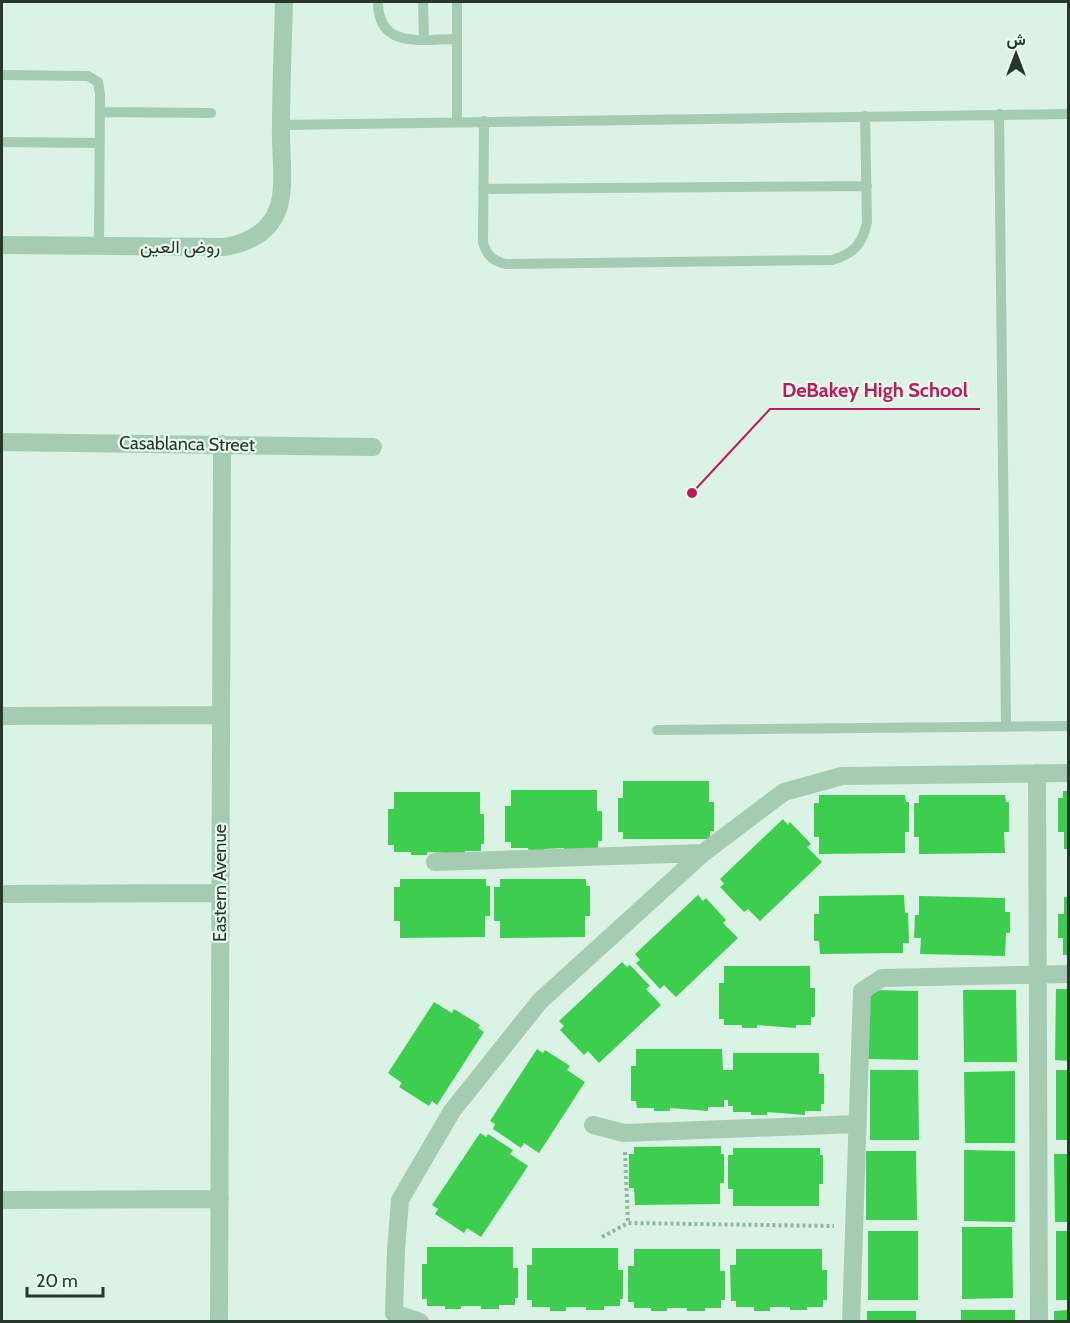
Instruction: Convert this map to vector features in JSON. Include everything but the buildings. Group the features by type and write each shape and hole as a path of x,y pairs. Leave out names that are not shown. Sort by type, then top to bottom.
{"street":[{"name":"روض العين","path":"2,245 225,247 242,244 258,236 270,224 278,208 281,191 280,125 284,2"},
{"name":"Casablanca Street","path":"2,442 373,447"},
{"name":"Eastern Avenue","path":"219,1322 222,444"},
{"path":"2,716 221,715"},
{"path":"1037,773 1039,1322"},
{"path":"420,1322 394,1313 400,1200 452,1111 540,1001 703,853 784,792 842,776 1068,773"},
{"path":"435,862 703,853"},
{"path":"2,894 219,893"},
{"path":"851,1322 862,991 882,978 1068,974"},
{"path":"593,1125 624,1133 857,1124"},
{"path":"2,1200 219,1199"}],"lane":[{"path":"378,2 380,19 386,30 396,37 408,40 457,39"},
{"path":"423,2 424,39"},
{"path":"457,2 457,121"},
{"path":"2,75 88,76 98,82 100,112 99,247"},
{"path":"100,112 211,113"},
{"path":"999,114 1006,726"},
{"path":"280,125 1068,114"},
{"path":"484,121 483,242 485,251 497,262 506,264 832,260 846,256 857,247 864,236 867,222 865,116"},
{"path":"2,141 100,143"},
{"path":"483,189 867,186"},
{"path":"657,730 1068,726"}],"path":[{"path":"624,1133 628,1223"},
{"path":"602,1237 628,1223 854,1226"}],"place":[{"name":"DeBakey High School","path":"692,493"}]}
